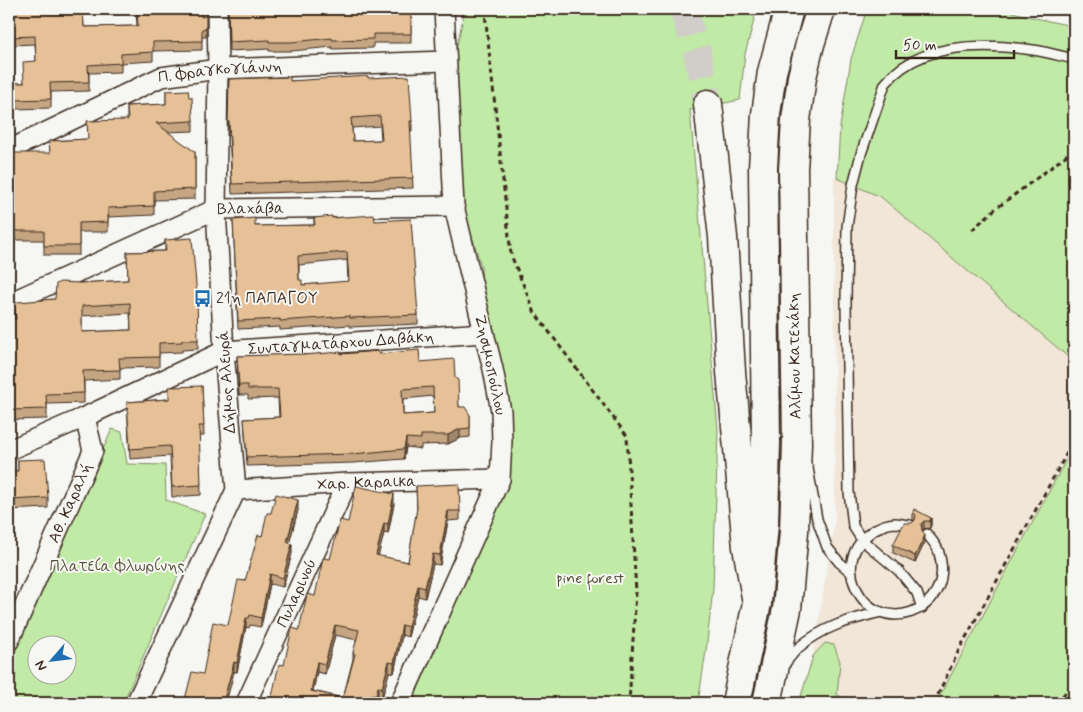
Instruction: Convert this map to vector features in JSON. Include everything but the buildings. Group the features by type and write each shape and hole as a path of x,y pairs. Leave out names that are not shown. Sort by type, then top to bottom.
{"main road":[{"name":"Αλίμου Κατεχάκη","path":"736,703 757,603 764,524 766,443 763,168 766,114 772,72 789,9"},
{"name":"Αλίμου Κατεχάκη","path":"768,700 787,609 794,531 796,403 793,169 802,77 821,9"},
{"path":"708,104 723,237 731,372 747,547 757,603"}],"street":[{"name":"Δήμος Αλευρά","path":"217,9 216,209 224,351 236,490"},
{"name":"Ζησιμοπούλου","path":"400,703 500,479 501,411 493,369 454,206 444,9"},
{"name":"Π. Φραγκογιάννη","path":"9,150 161,77 218,69 446,60"},
{"name":"Βλαχάβα","path":"9,302 216,209 454,206"},
{"name":"Συνταγματάρχου Δαβάκη","path":"9,450 85,417 224,351 484,333"},
{"name":"Αθ. Καραλή","path":"9,641 14,615 93,451 85,417"},
{"name":"Χαρ. Καραικα","path":"236,490 346,483 500,479"},
{"name":"Πυλαρινού","path":"246,703 346,483"},
{"path":"136,703 236,490"}],"lane":[{"path":"922,608 917,593 899,572 862,540 853,526 849,492 846,227 853,185 861,154 885,84 892,75 920,57 938,51 995,47 1033,50 1074,59"},
{"path":"796,403 817,519 827,546 839,562 852,573"},
{"path":"881,612 867,604 857,592 852,578 852,562 857,547 866,535 880,527 895,523 910,525"},
{"path":"768,700 783,667 797,649 826,628 855,618 881,612 902,615 922,608 937,593 943,572 939,551 926,534"}],"path":[{"path":"482,9 484,12 511,255 535,313 627,436 636,592 629,703"},
{"path":"972,230 994,210 1074,149"},
{"path":"934,703 959,650 1074,440"},
{"path":"1057,703 1074,682"}],"shaded area":[{"path":"834,177 881,197 1074,362 1074,703 799,703 813,656 835,520"}],"green space":[{"name":"pine forest","path":"465,9 757,9 745,54 740,100 690,110 718,430 713,589 698,703 412,703 450,591 488,505 501,413 484,334 481,266 463,206 448,86"},
{"path":"867,9 1003,9 1038,19 1074,26 1074,362 881,197 837,178 840,127 851,59"},
{"name":"Πλατεία Φλωρίνης","path":"112,429 122,432 127,464 165,465 166,500 205,514 123,703 9,703 9,664"},
{"path":"1074,445 1074,703 936,703"},
{"path":"825,643 834,645 840,662 837,695 856,703 799,703 813,656"}],"tunnel":[{"path":"683,9 697,52 708,104"}],"place":[{"name":"21η ΠΑΠΑΓΟΥ","path":"202,298"}]}
